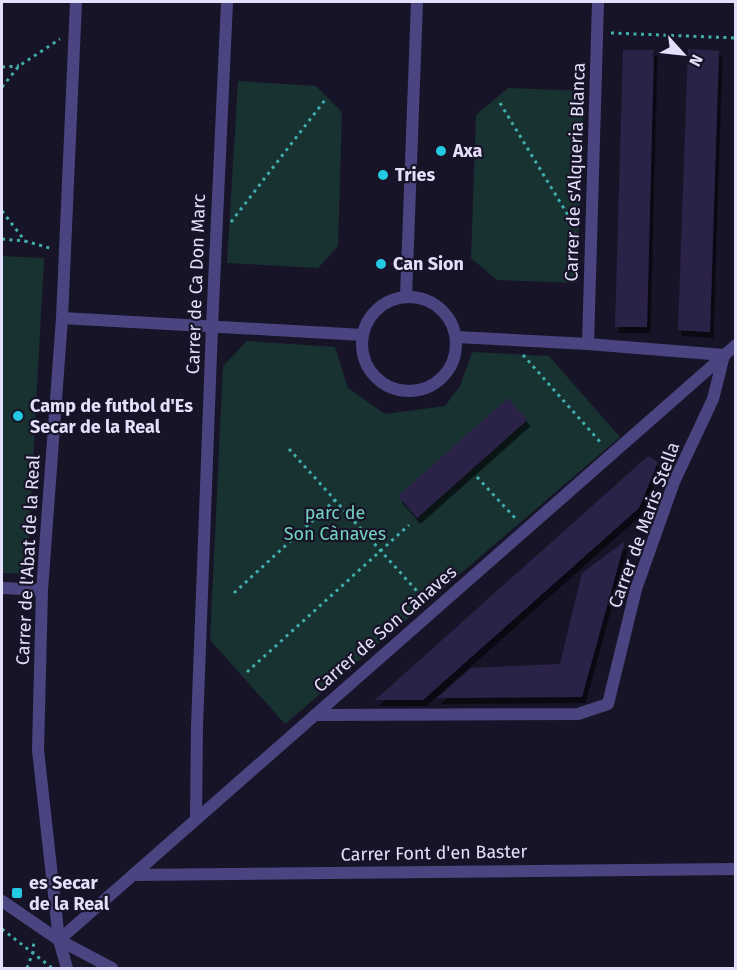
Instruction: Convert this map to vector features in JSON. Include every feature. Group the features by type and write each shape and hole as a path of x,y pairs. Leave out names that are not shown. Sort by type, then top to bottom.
{"street":[{"name":"Carrer de l'Abat de la Real","path":"68,969 59,940 38,750 42,591 62,318 76,2"},
{"name":"Carrer de Ca Don Marc","path":"196,819 197,726 212,327 227,2"},
{"path":"406,296 417,2"},
{"name":"Carrer de s'Alqueria Blanca","path":"588,344 598,2"},
{"path":"406,296 421,298 439,308 452,324 456,338 455,354 449,369 438,381 424,389 407,391 391,388 378,380 367,367 362,351 363,335 368,320 378,308 391,300 406,296"},
{"path":"62,318 363,335"},
{"path":"456,338 588,344 724,356"},
{"name":"Carrer de Son Cànaves","path":"59,940 735,345"},
{"name":"Carrer de Maris Stella","path":"315,715 578,714 608,704 636,589 674,482 713,399 724,356"},
{"path":"2,588 42,591"},
{"name":"Carrer Font d'en Baster","path":"133,875 735,868"},
{"path":"2,901 59,940 112,969"}],"path":[{"path":"2,87 19,66 50,43 75,32"},
{"path":"597,33 735,38"},
{"path":"2,67 19,66"},
{"path":"216,242 325,100"},
{"path":"500,103 590,253"},
{"path":"2,211 25,241"},
{"path":"2,239 25,241 65,252"},
{"path":"509,340 612,454"},
{"path":"289,449 434,610"},
{"path":"477,477 526,530"},
{"path":"234,592 334,500"},
{"path":"247,672 409,525"},
{"path":"27,969 33,952 32,941 41,928"},
{"path":"2,929 52,969"}],"green space":[{"path":"238,81 316,86 342,112 338,246 318,268 227,263"},
{"path":"508,88 584,91 577,283 497,280 471,258 476,115"},
{"name":"Camp de futbol d'Es Secar de la Real","path":"2,256 44,258 27,574 2,573"},
{"name":"parc de Son Cànaves","path":"247,341 335,347 348,388 385,414 445,406 460,386 472,352 549,356 620,437 285,724 210,640 223,366"}],"building":[{"path":"688,49 719,51 710,332 678,330"},
{"path":"623,50 654,50 647,327 615,327"},
{"path":"508,398 527,420 417,518 398,496"},
{"path":"648,456 658,462 639,508 423,700 375,700"},
{"path":"625,541 582,697 437,698 471,668 560,664 582,573"}],"place":[{"name":"Axa","path":"441,151"},
{"name":"Tries","path":"383,175"},
{"name":"Can Sion","path":"381,264"},
{"name":"Camp de futbol d'Es Secar de la Real","path":"18,416"},
{"name":"es Secar de la Real","path":"17,893"}]}
